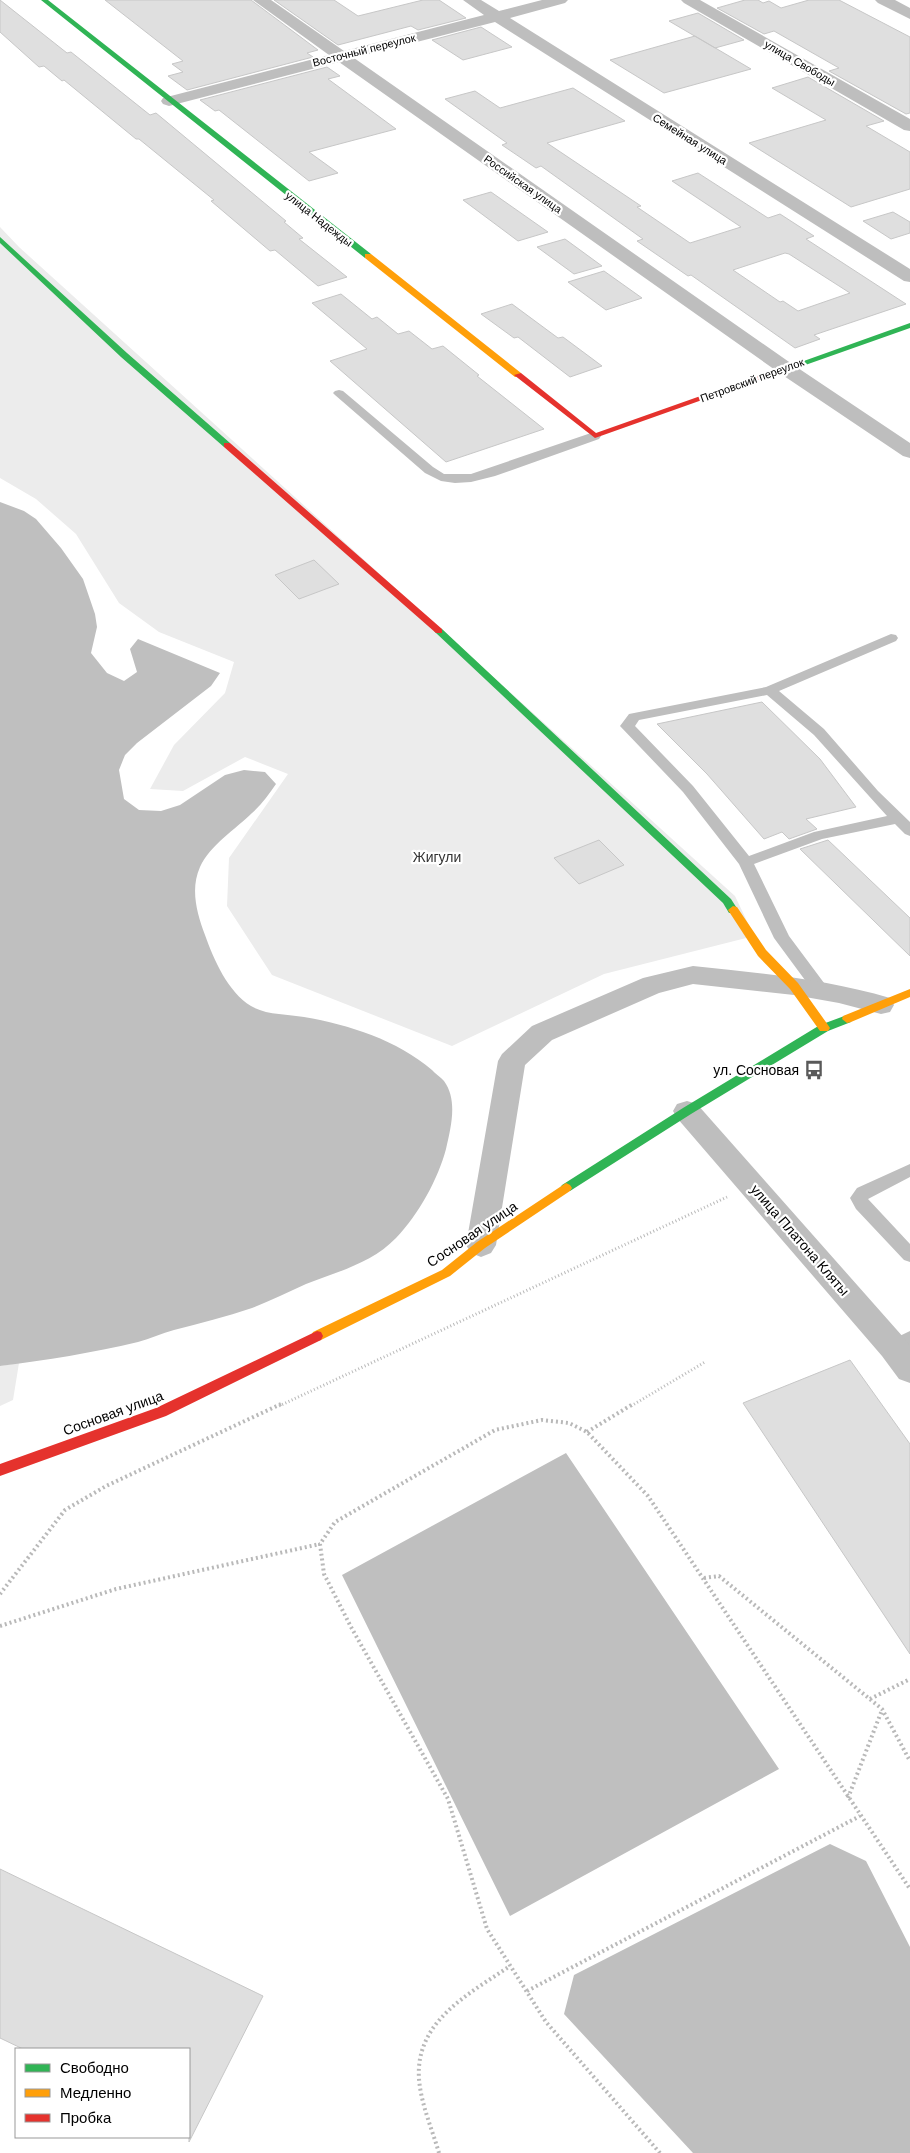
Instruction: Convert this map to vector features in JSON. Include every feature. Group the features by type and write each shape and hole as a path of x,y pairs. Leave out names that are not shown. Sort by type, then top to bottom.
{"street":[{"name":"улица Надежды","path":"44,0 169,101 595,436"},
{"name":"Российская улица","path":"261,0 785,368 910,452"},
{"name":"Семейная улица","path":"471,0 910,277"},
{"name":"Восточный переулок","path":"169,101 560,0"},
{"name":"улица Свободы","path":"690,0 910,126"},
{"path":"883,0 910,14"},
{"path":"0,239 124,355 410,603 727,901 762,953 794,986 824,1028"},
{"name":"Петровский переулок","path":"595,436 910,325"},
{"path":"481,1245 512,1061 542,1033 652,986 693,975 794,986 881,1005"},
{"name":"Сосновая улица","path":"0,1470 161,1412 446,1273 481,1245 687,1111 824,1028 910,993"},
{"name":"улица Платона Кляты","path":"687,1111 752,1185 901,1342 910,1370"}],"lane":[{"path":"339,393 429,470 448,478 471,478 491,473 595,436"},
{"path":"822,991 782,938 746,862 688,789 627,726 634,717 770,690 891,638"},
{"path":"770,690 819,732 896,819 910,831"},
{"path":"746,862 819,835 896,819"},
{"path":"910,1170 863,1193 859,1198 862,1204 910,1255"}],"path":[{"path":"0,1594 65,1510 106,1486 752,1185"},
{"path":"587,1432 705,1362"},
{"path":"660,2153 546,2022 488,1929 448,1799 351,1627 324,1574 320,1544 335,1522 495,1430 542,1420 568,1423 587,1432 648,1496 910,1889"},
{"path":"0,1626 116,1589 320,1544"},
{"path":"704,1578 719,1576 882,1709 910,1761"},
{"path":"870,1699 910,1678"},
{"path":"848,1798 882,1709"},
{"path":"527,1991 860,1816"},
{"path":"439,2153 419,2078 422,2043 443,2012 510,1966"}],"green space":[{"name":"Жигули","path":"0,227 19,247 735,896 754,936 604,974 452,1046 272,975 227,906 229,858 288,774 245,757 183,791 150,789 174,745 225,693 234,662 159,632 119,603 76,534 36,499 0,478"},
{"path":"19,1363 13,1400 0,1406 0,1366"}],"shaded area":[{"path":"0,502 24,511 36,519 61,548 83,579 95,614 97,627 91,653 107,673 124,681 137,672 130,649 138,639 220,673 211,686 137,743 125,755 119,770 124,799 139,810 161,811 180,805 225,775 244,770 265,772 276,784 256,810 224,838 204,859 195,884 199,919 213,955 235,993 257,1009 270,1013 338,1024 372,1035 404,1050 444,1081 451,1097 452,1114 446,1149 427,1196 404,1229 387,1247 376,1254 342,1271 306,1284 252,1308 223,1317 121,1346 52,1359 0,1366"},
{"path":"566,1453 779,1769 510,1916 342,1575"},
{"path":"830,1844 866,1861 910,1947 910,2153 693,2153 564,2014 574,1975"}],"building":[{"path":"0,0 67,53 71,52 150,115 156,113 286,221 284,222 303,238 299,239 347,277 318,286 275,250 270,251 211,201 214,200 64,80 62,81 44,66 39,67 0,32"},
{"path":"105,0 251,0 318,50 307,53 313,57 187,90 168,76 183,72 172,64 183,61"},
{"path":"274,0 334,0 358,16 423,0 439,0 466,18 418,30 411,26 338,45"},
{"path":"745,0 758,0 763,3 769,1 781,8 809,0 839,0 910,37 910,113 906,114 829,71 839,68 774,31 764,34 717,8"},
{"path":"698,13 744,40 715,48 669,21"},
{"path":"481,27 512,47 463,60 432,40"},
{"path":"695,36 751,69 664,93 610,60"},
{"path":"327,67 340,76 328,79 396,129 309,152 338,173 309,181 219,110 215,111 200,100"},
{"path":"808,77 884,121 866,126 910,152 910,189 851,207 749,143 826,120 772,88"},
{"path":"573,88 625,121 547,143 641,206 637,207 690,243 741,227 672,181 698,173 768,218 780,214 814,236 806,239 906,304 814,335 820,339 795,348 691,275 688,276 637,241 643,239 541,166 536,168 502,145 507,143 445,99 475,91 500,108","holes":["785,253 850,293 798,311 783,301 780,302 733,270"]},
{"path":"491,192 548,232 518,241 463,200"},
{"path":"893,212 910,222 910,233 891,239 863,221"},
{"path":"565,239 602,266 574,274 537,247"},
{"path":"604,271 642,298 606,310 568,282"},
{"path":"341,294 372,319 377,317 398,334 409,331 432,349 443,346 479,375 477,376 544,429 446,462 330,361 367,349 312,303"},
{"path":"512,304 558,338 563,337 602,366 570,377 518,337 514,338 481,314"},
{"path":"314,560 339,584 299,599 275,575"},
{"path":"762,702 820,759 856,807 806,819 817,829 789,839 782,832 764,839 707,774 657,724"},
{"path":"599,840 624,865 579,884 554,858"},
{"path":"828,840 910,918 910,956 800,849"},
{"path":"850,1360 910,1444 910,1654 743,1403"},
{"path":"0,1869 263,1996 189,2142 190,2048 21,2048 0,2038"}],"traffic: fast":[{"path":"44,0 368,256"},
{"path":"0,239 124,355 227,445"},
{"path":"791,367 910,325"},
{"path":"439,631 727,901 733,910"},
{"path":"566,1188 687,1111 824,1028 847,1019"}],"traffic: slow":[{"path":"368,256 518,375"},
{"path":"733,910 762,953 794,986 824,1028"},
{"path":"847,1019 910,993"},
{"path":"317,1336 446,1273 481,1245 566,1188"}],"traffic: jam":[{"path":"518,375 595,436 791,367"},
{"path":"227,445 439,631"},
{"path":"0,1470 161,1412 317,1336"}],"place":[{"name":"ул. Сосновая","path":"814,1070"}]}
